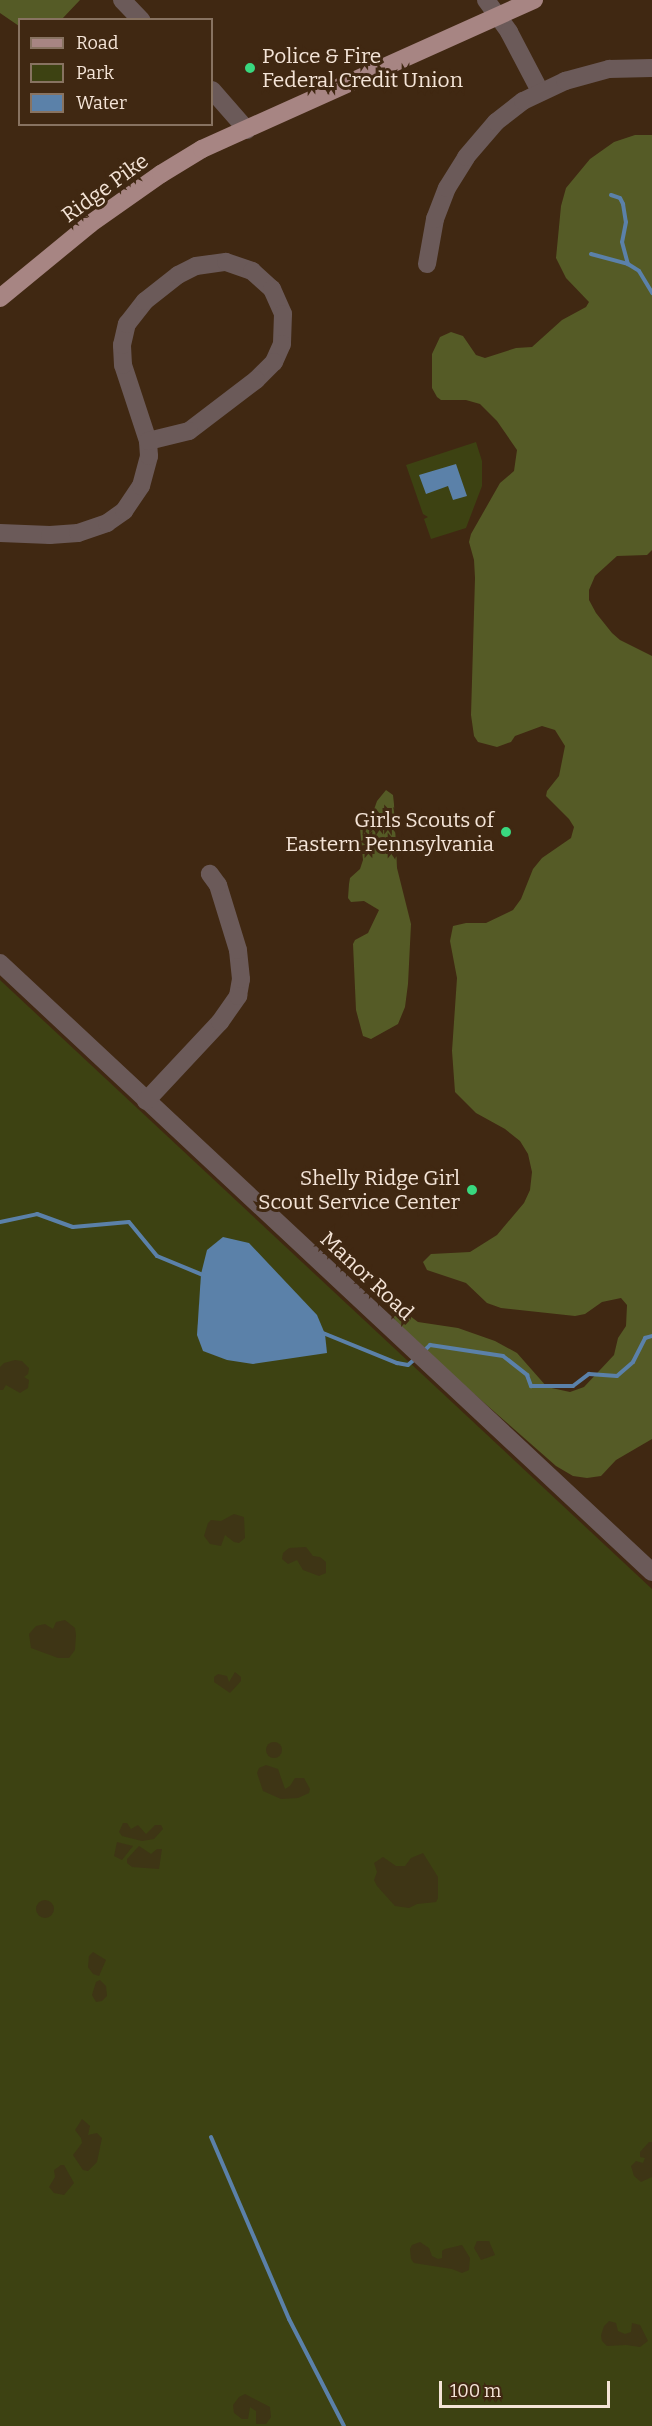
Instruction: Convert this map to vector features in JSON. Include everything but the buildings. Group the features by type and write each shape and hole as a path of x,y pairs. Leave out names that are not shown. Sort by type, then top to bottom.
{"main road":[{"name":"Ridge Pike","path":"0,298 90,225 161,174 202,149 534,0"}],"street":[{"path":"122,0 139,18"},
{"path":"486,0 498,16 540,91"},
{"path":"426,264 440,204 465,157 496,122 540,91 595,72 652,68"},
{"path":"213,91 247,129"},
{"path":"0,533 36,535 88,531 116,518 130,505 141,486 148,465 148,441 122,355 124,334 132,315 178,275 196,266 226,261 252,271 272,289 283,314 282,344 274,362 262,375 189,431 148,441"},
{"path":"146,1101 220,1022 238,996 241,979 238,950 218,885 210,874"},
{"name":"Manor Road","path":"0,963 652,1572"}],"green space":[{"path":"0,0 80,0 63,18 18,18 18,25 0,13"},
{"path":"635,135 652,135 652,550 647,555 617,556 595,576 589,590 589,600 612,633 620,640 652,656 652,1439 616,1460 601,1476 587,1478 573,1476 556,1466 398,1327 391,1311 396,1308 418,1322 458,1328 495,1341 517,1353 547,1387 570,1392 584,1387 614,1355 618,1338 626,1326 627,1305 621,1298 602,1302 585,1314 575,1316 501,1308 487,1303 466,1283 427,1270 423,1262 431,1254 470,1252 497,1235 524,1203 530,1190 532,1172 528,1154 520,1141 505,1129 476,1113 455,1092 452,1051 457,978 450,941 453,926 466,923 486,923 513,910 521,899 533,869 542,858 571,838 574,827 546,796 547,791 559,776 565,746 555,730 542,726 515,736 511,742 497,747 478,742 474,736 471,715 475,578 474,560 469,542 471,534 500,483 514,471 517,450 497,421 480,404 466,400 441,400 437,397 432,388 432,354 440,337 451,332 463,336 476,355 485,358 516,348 532,347 562,320 586,307 589,302 566,278 556,258 561,206 566,188 590,159 614,142"},
{"path":"476,442 482,461 482,486 466,528 431,539 424,519 428,517 423,514 406,465"},
{"path":"386,790 393,795 397,868 411,924 408,984 405,1007 398,1024 371,1039 363,1036 356,1010 353,944 355,940 368,933 379,910 364,901 351,902 348,898 350,878 360,869 363,860 360,828 362,823 370,821 377,801"},
{"path":"0,980 652,1589 652,2426 0,2426"}],"sand":[{"path":"22,1361 29,1368 28,1374 24,1377 29,1380 28,1388 20,1393 6,1385 3,1390 0,1390 0,1367 4,1363"},
{"path":"234,1514 244,1517 245,1538 239,1543 225,1535 221,1546 210,1544 204,1536 208,1523 211,1520 221,1521"},
{"path":"306,1547 313,1556 320,1557 326,1562 326,1573 319,1576 303,1570 297,1560 288,1564 282,1559 283,1553 289,1548"},
{"path":"65,1620 75,1628 76,1635 75,1650 69,1658 58,1658 31,1648 29,1634 36,1626 45,1624 53,1629 56,1622"},
{"path":"235,1672 241,1677 241,1681 230,1693 214,1682 214,1677 218,1674 227,1676 229,1682"},
{"path":"274,1742 280,1744 282,1750 280,1756 274,1758 268,1756 266,1750 268,1744"},
{"path":"266,1765 278,1769 285,1789 295,1778 304,1778 310,1789 309,1793 298,1798 281,1799 263,1791 257,1773 259,1768"},
{"path":"123,1823 127,1823 131,1829 138,1825 146,1834 155,1825 161,1825 163,1829 154,1839 142,1841 122,1836 119,1832"},
{"path":"117,1842 133,1846 122,1860 114,1856"},
{"path":"139,1846 151,1854 157,1849 162,1849 159,1869 132,1867 127,1863 127,1859"},
{"path":"423,1853 438,1877 436,1902 417,1904 409,1908 395,1906 374,1880 377,1872 374,1863 383,1857 396,1866 405,1866 411,1858"},
{"path":"45,1900 51,1903 54,1909 51,1915 45,1918 39,1915 36,1909 39,1903"},
{"path":"93,1952 106,1960 99,1976 93,1974 88,1967 89,1956"},
{"path":"100,1980 106,1986 107,1996 102,2001 96,2002 92,1995 96,1982"},
{"path":"82,2119 90,2126 88,2135 97,2133 102,2138 97,2162 88,2171 83,2170 73,2155 82,2143 75,2130"},
{"path":"649,2142 652,2142 652,2177 641,2182 634,2176 631,2166 636,2161 643,2163 645,2158 640,2157 640,2152"},
{"path":"64,2165 74,2183 64,2195 54,2193 49,2187 55,2177 54,2170"},
{"path":"477,2241 489,2241 495,2255 481,2260 474,2248"},
{"path":"420,2242 429,2248 432,2256 438,2259 442,2258 442,2251 445,2249 462,2245 470,2258 469,2270 462,2273 452,2269 414,2263 410,2249 412,2245"},
{"path":"609,2321 616,2323 618,2331 625,2334 631,2332 632,2323 640,2325 648,2341 640,2347 607,2346 602,2341 601,2335 604,2326"},
{"path":"245,2394 270,2407 271,2417 266,2424 256,2424 256,2411 250,2407 248,2419 242,2419 234,2413 233,2405 239,2397"}],"water":[{"path":"456,464 467,496 453,500 448,486 426,494 419,475"},
{"path":"223,1237 249,1243 317,1315 325,1334 327,1353 253,1364 227,1360 203,1351 197,1335 201,1274 207,1250"}],"waterway":[{"path":"611,195 620,198 623,204 626,222 622,242 628,264 639,271 652,293"},
{"path":"591,254 628,264"},
{"path":"0,1222 37,1214 73,1227 129,1222 157,1256 203,1275"},
{"path":"323,1333 397,1363 408,1365 415,1359"},
{"path":"423,1352 430,1345 503,1356 527,1375 531,1386 573,1386 589,1374 617,1376 633,1362 645,1338 652,1336"},
{"path":"211,2137 289,2319 344,2426"}],"place":[{"name":"Police & Fire Federal Credit Union","path":"250,68"},
{"name":"Girls Scouts of Eastern Pennsylvania","path":"506,832"},
{"name":"Shelly Ridge Girl Scout Service Center","path":"472,1190"}]}
